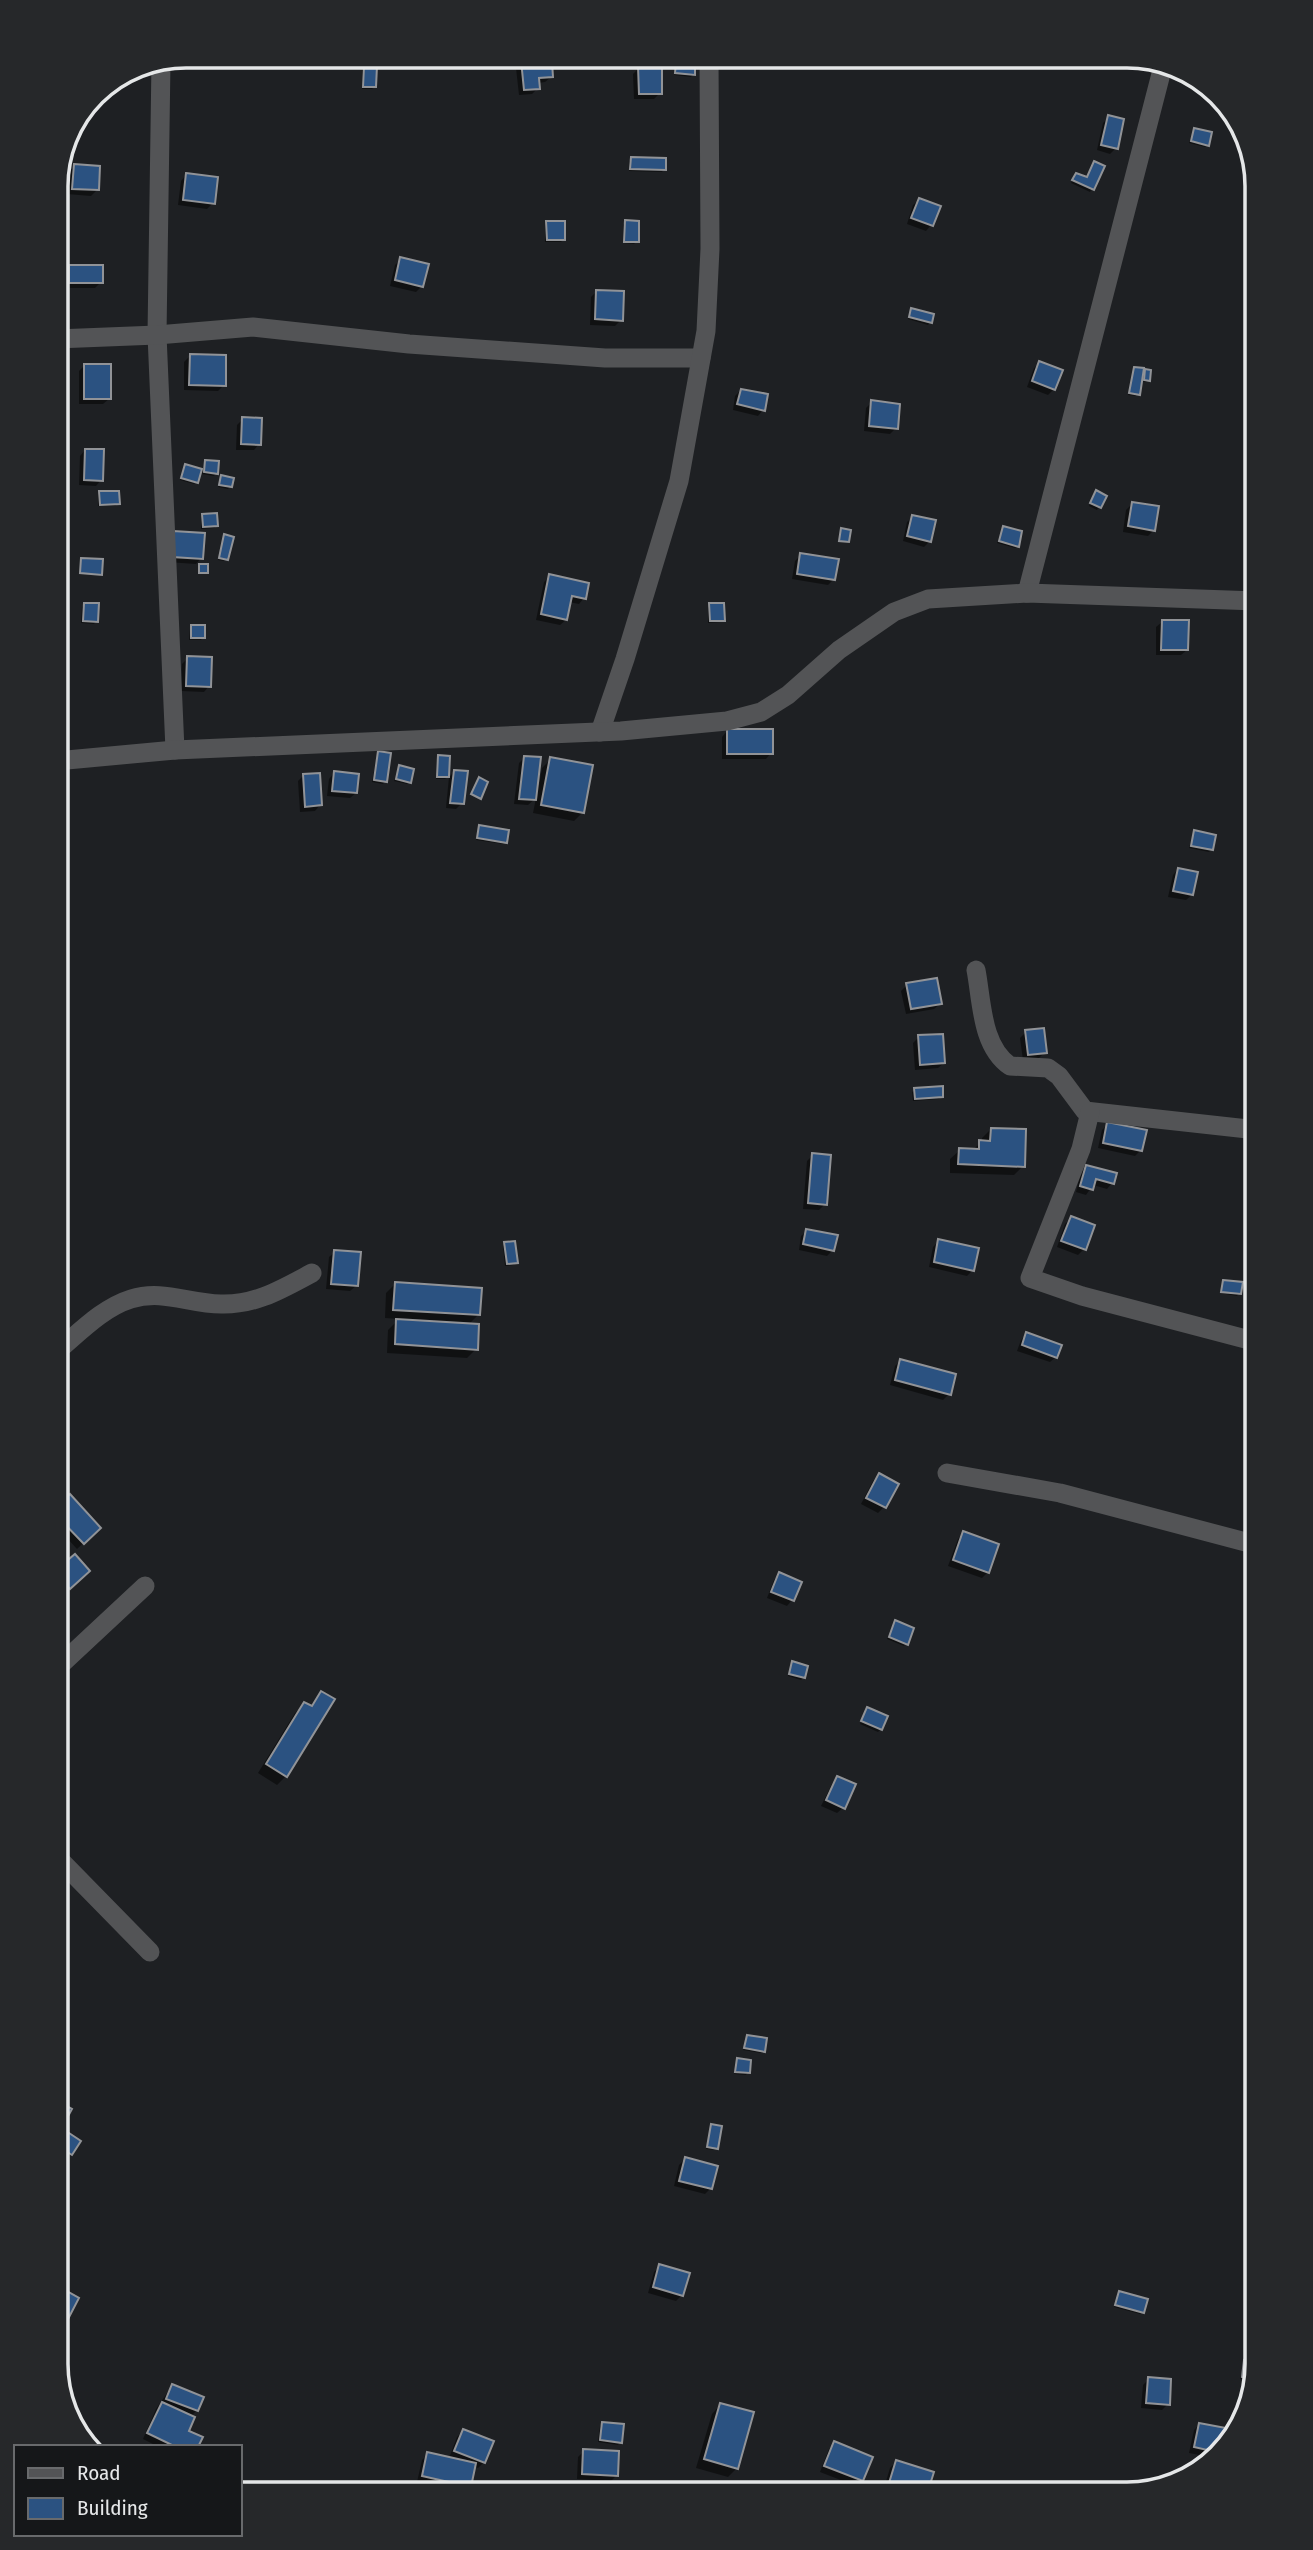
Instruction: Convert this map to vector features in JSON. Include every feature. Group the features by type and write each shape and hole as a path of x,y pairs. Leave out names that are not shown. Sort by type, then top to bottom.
{"street":[{"path":"600,732 679,481 706,331 710,249 709,69"},
{"path":"161,71 157,335 175,750"},
{"path":"1027,593 1161,73"},
{"path":"69,338 253,327 409,344 605,358 701,358"},
{"path":"69,760 175,750 600,732 727,721 761,712 788,695 839,650 894,612 928,599 1027,593 1245,601"},
{"path":"976,970 987,1033 998,1054 1010,1066 1048,1068 1065,1084 1079,1105 1090,1112 1245,1129"},
{"path":"1090,1112 1081,1149 1030,1278 1083,1296 1245,1339"},
{"path":"68,1342 116,1305 132,1299 160,1294 201,1302 239,1304 266,1297 312,1273"},
{"path":"947,1473 1060,1493 1245,1542"},
{"path":"68,1658 145,1586"},
{"path":"68,1868 150,1952"}],"building":[{"path":"364,68 377,68 376,87 363,87"},
{"path":"522,68 552,68 553,77 539,78 540,89 524,90"},
{"path":"638,68 662,69 662,94 639,94"},
{"path":"675,69 695,69 695,75 675,73"},
{"path":"1108,115 1124,119 1118,149 1101,145"},
{"path":"1194,128 1212,132 1209,146 1191,141"},
{"path":"631,157 666,158 666,170 630,169"},
{"path":"1094,161 1105,166 1094,190 1072,180 1076,173 1087,177"},
{"path":"74,164 100,166 99,190 72,189"},
{"path":"186,173 218,177 215,204 183,200"},
{"path":"919,198 941,206 933,226 911,218"},
{"path":"625,220 639,221 639,242 624,242"},
{"path":"546,221 565,221 565,240 547,240"},
{"path":"400,257 429,264 423,287 395,280"},
{"path":"69,265 103,265 103,283 69,283"},
{"path":"596,290 624,291 623,321 595,319"},
{"path":"911,308 934,314 932,323 909,317"},
{"path":"190,354 226,355 226,386 189,385"},
{"path":"1039,361 1063,370 1055,390 1032,381"},
{"path":"84,364 111,364 111,399 84,399"},
{"path":"1134,367 1144,368 1140,395 1129,393"},
{"path":"1145,369 1151,370 1150,381 1144,380"},
{"path":"741,389 768,394 765,411 737,404"},
{"path":"871,400 900,404 898,429 869,426"},
{"path":"242,417 262,418 261,445 241,444"},
{"path":"85,449 104,449 103,481 84,480"},
{"path":"205,460 219,461 218,474 204,472"},
{"path":"185,464 202,469 198,483 181,478"},
{"path":"221,475 234,478 232,487 219,485"},
{"path":"1096,490 1107,496 1101,508 1090,503"},
{"path":"99,491 119,491 120,504 100,505"},
{"path":"1132,502 1159,506 1155,531 1128,526"},
{"path":"217,513 218,526 203,527 202,514"},
{"path":"912,515 936,520 931,542 907,536"},
{"path":"1003,526 1022,531 1019,547 999,541"},
{"path":"841,528 851,530 849,542 839,541"},
{"path":"173,531 205,533 203,559 172,557"},
{"path":"224,534 234,537 228,560 219,558"},
{"path":"800,553 839,559 835,580 797,574"},
{"path":"81,558 103,559 102,575 80,573"},
{"path":"199,564 208,564 208,573 199,573"},
{"path":"549,574 589,583 586,599 572,596 567,620 541,614"},
{"path":"84,603 99,603 98,622 83,621"},
{"path":"709,603 724,603 725,621 710,621"},
{"path":"1162,620 1189,620 1188,650 1161,650"},
{"path":"191,625 205,625 205,638 191,638"},
{"path":"187,656 212,657 211,687 186,686"},
{"path":"727,729 773,729 773,754 727,754"},
{"path":"378,751 391,753 387,782 374,780"},
{"path":"438,755 450,756 449,777 437,777"},
{"path":"524,756 541,757 536,800 519,799"},
{"path":"550,757 593,765 584,813 541,805"},
{"path":"399,765 414,769 411,783 396,779"},
{"path":"454,770 468,771 464,804 450,803"},
{"path":"334,771 359,774 357,793 332,791"},
{"path":"320,773 322,805 305,807 303,774"},
{"path":"479,777 488,782 481,799 471,794"},
{"path":"479,825 509,830 507,843 477,838"},
{"path":"1194,830 1216,835 1213,850 1191,846"},
{"path":"1178,868 1198,872 1193,895 1173,891"},
{"path":"937,978 942,1004 911,1009 906,983"},
{"path":"1044,1028 1047,1053 1028,1055 1025,1030"},
{"path":"943,1034 945,1063 920,1065 918,1035"},
{"path":"943,1086 943,1097 915,1099 914,1088"},
{"path":"1107,1122 1147,1130 1142,1151 1103,1143"},
{"path":"991,1128 1026,1129 1025,1167 958,1164 959,1148 979,1149 979,1140 990,1141"},
{"path":"812,1153 831,1155 827,1205 808,1203"},
{"path":"1086,1165 1117,1173 1114,1184 1096,1179 1093,1190 1080,1186"},
{"path":"1071,1216 1095,1225 1086,1250 1061,1241"},
{"path":"806,1229 838,1235 834,1251 803,1244"},
{"path":"938,1239 979,1248 974,1271 934,1262"},
{"path":"515,1241 518,1263 507,1264 504,1242"},
{"path":"334,1250 361,1252 358,1286 331,1284"},
{"path":"1223,1280 1243,1282 1241,1294 1221,1292"},
{"path":"395,1282 482,1288 480,1315 393,1310"},
{"path":"396,1319 479,1324 478,1350 395,1344"},
{"path":"1026,1332 1062,1345 1057,1358 1022,1345"},
{"path":"900,1359 956,1374 951,1395 895,1380"},
{"path":"879,1473 899,1484 886,1508 866,1498"},
{"path":"70,1494 101,1528 84,1544 68,1528"},
{"path":"963,1531 999,1544 989,1573 953,1560"},
{"path":"75,1554 90,1571 70,1589 68,1587 68,1560"},
{"path":"779,1572 802,1582 794,1601 771,1592"},
{"path":"895,1620 914,1628 908,1645 889,1637"},
{"path":"792,1661 808,1666 805,1678 789,1674"},
{"path":"321,1691 335,1699 287,1777 266,1764 304,1702 312,1706"},
{"path":"867,1707 888,1716 882,1730 861,1721"},
{"path":"837,1776 856,1784 845,1809 826,1800"},
{"path":"747,2035 767,2038 765,2052 744,2048"},
{"path":"737,2058 751,2060 750,2073 735,2072"},
{"path":"711,2124 722,2126 718,2149 707,2147"},
{"path":"68,2132 81,2141 72,2155 68,2153"},
{"path":"685,2157 718,2166 712,2189 679,2181"},
{"path":"659,2264 690,2273 683,2296 653,2287"},
{"path":"1119,2291 1148,2299 1144,2313 1115,2305"},
{"path":"68,2292 79,2298 68,2319"},
{"path":"1148,2377 1171,2379 1170,2405 1146,2403"},
{"path":"172,2384 204,2397 198,2411 166,2399"},
{"path":"162,2402 195,2417 189,2431 203,2437 199,2445 172,2445 147,2433"},
{"path":"720,2403 754,2412 738,2469 704,2459"},
{"path":"602,2422 624,2424 622,2443 600,2440"},
{"path":"1199,2423 1226,2428 1207,2450 1194,2447"},
{"path":"463,2429 494,2441 485,2463 454,2451"},
{"path":"834,2441 873,2457 863,2481 824,2466"},
{"path":"583,2449 619,2451 618,2476 582,2474"},
{"path":"427,2452 476,2463 472,2481 446,2481 422,2476"},
{"path":"896,2460 934,2472 931,2482 889,2482"}]}
